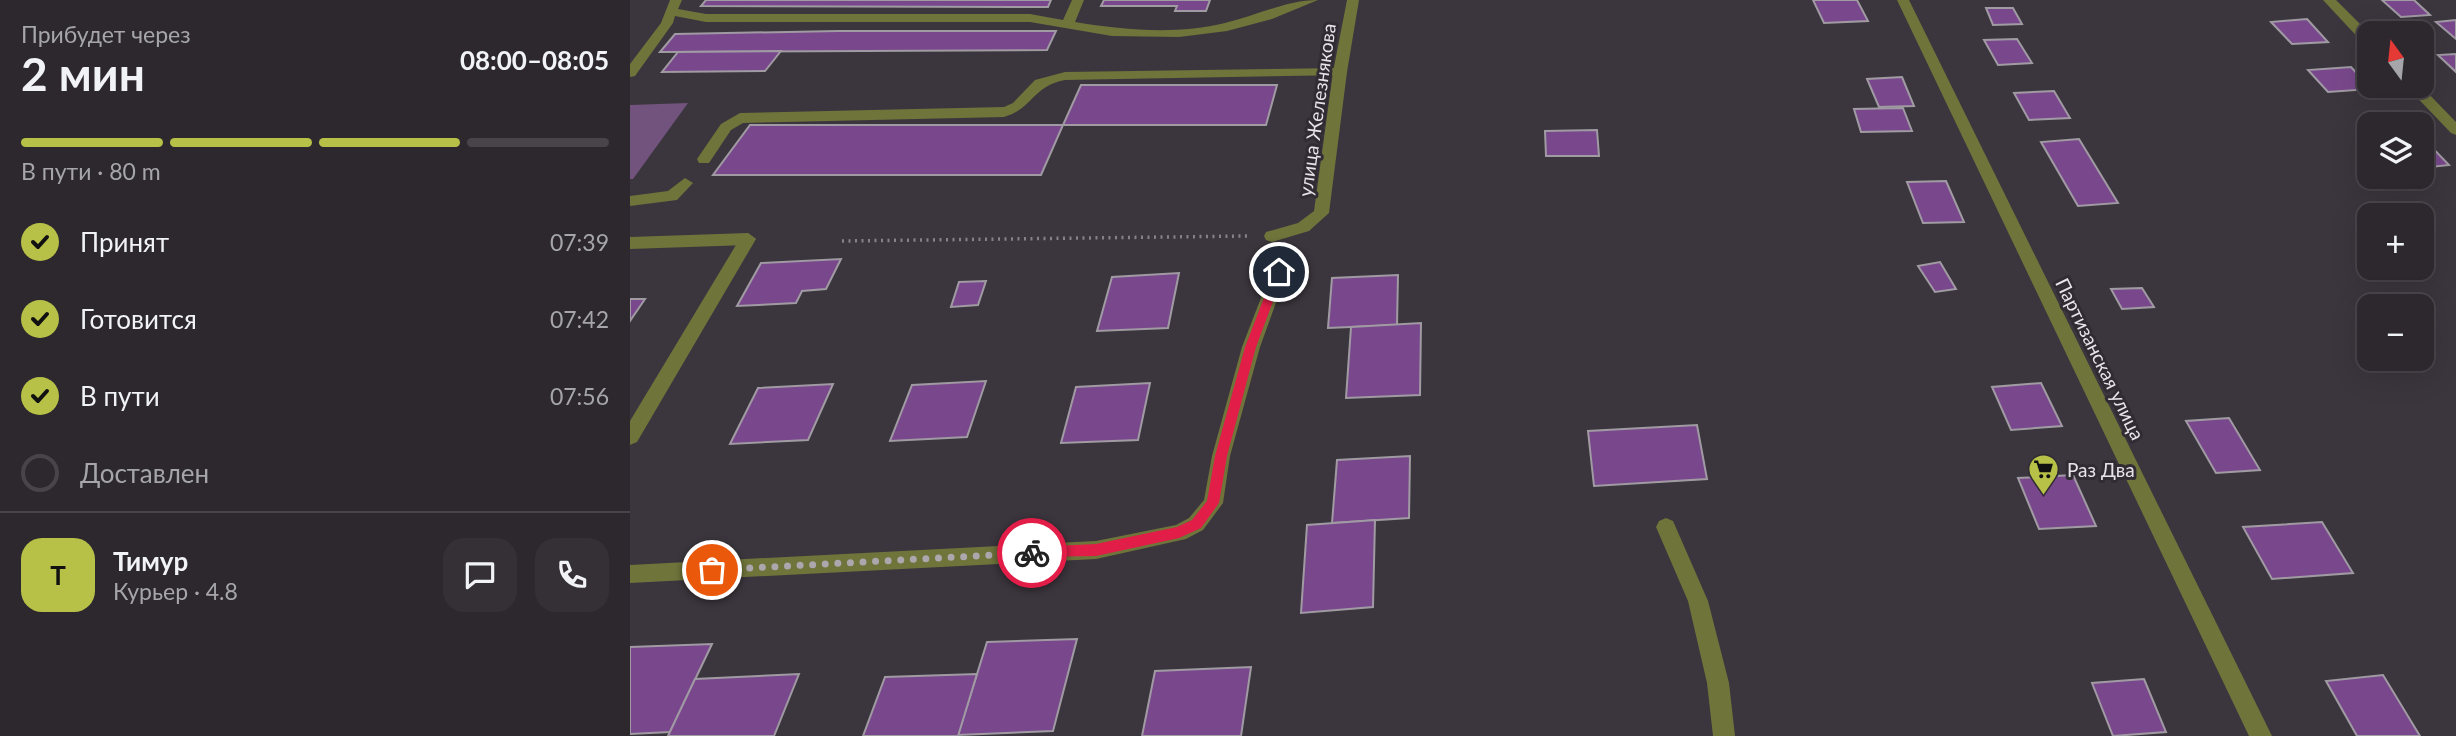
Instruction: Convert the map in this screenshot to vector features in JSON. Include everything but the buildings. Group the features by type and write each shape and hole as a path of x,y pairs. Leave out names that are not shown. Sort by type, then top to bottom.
{"street":[{"path":"1067,24 1078,0"},
{"path":"630,73 667,23 673,5 706,18 1030,18 1112,32 1179,33 1222,28 1312,0"},
{"name":"улица Железнякова","path":"1272,236 1303,228 1321,213 1340,72 1353,0"},
{"name":"Партизанская улица","path":"1903,0 2261,736"},
{"path":"2329,0 2357,28"},
{"path":"704,159 726,127 740,118 1004,112 1020,107 1032,88 1041,82 1065,76 1340,72"},
{"path":"2425,98 2456,130"},
{"path":"630,201 672,196 685,183"},
{"path":"630,243 748,239 630,437"},
{"path":"630,574 1096,550 1179,533 1196,524 1213,503 1221,456 1251,347 1279,272"},
{"path":"1666,527 1698,601 1718,683 1724,736"}],"path":[{"path":"842,241 1272,236"}],"shaded area":[{"path":"688,103 633,179 630,179 630,105"}],"way so far":[{"path":"712,570 1032,553"}],"place":[{"name":"Раз Два","path":"2044,497"}],"route":[{"path":"1032,553 1096,550 1179,533 1196,524 1213,503 1221,456 1251,347 1279,272"}]}
